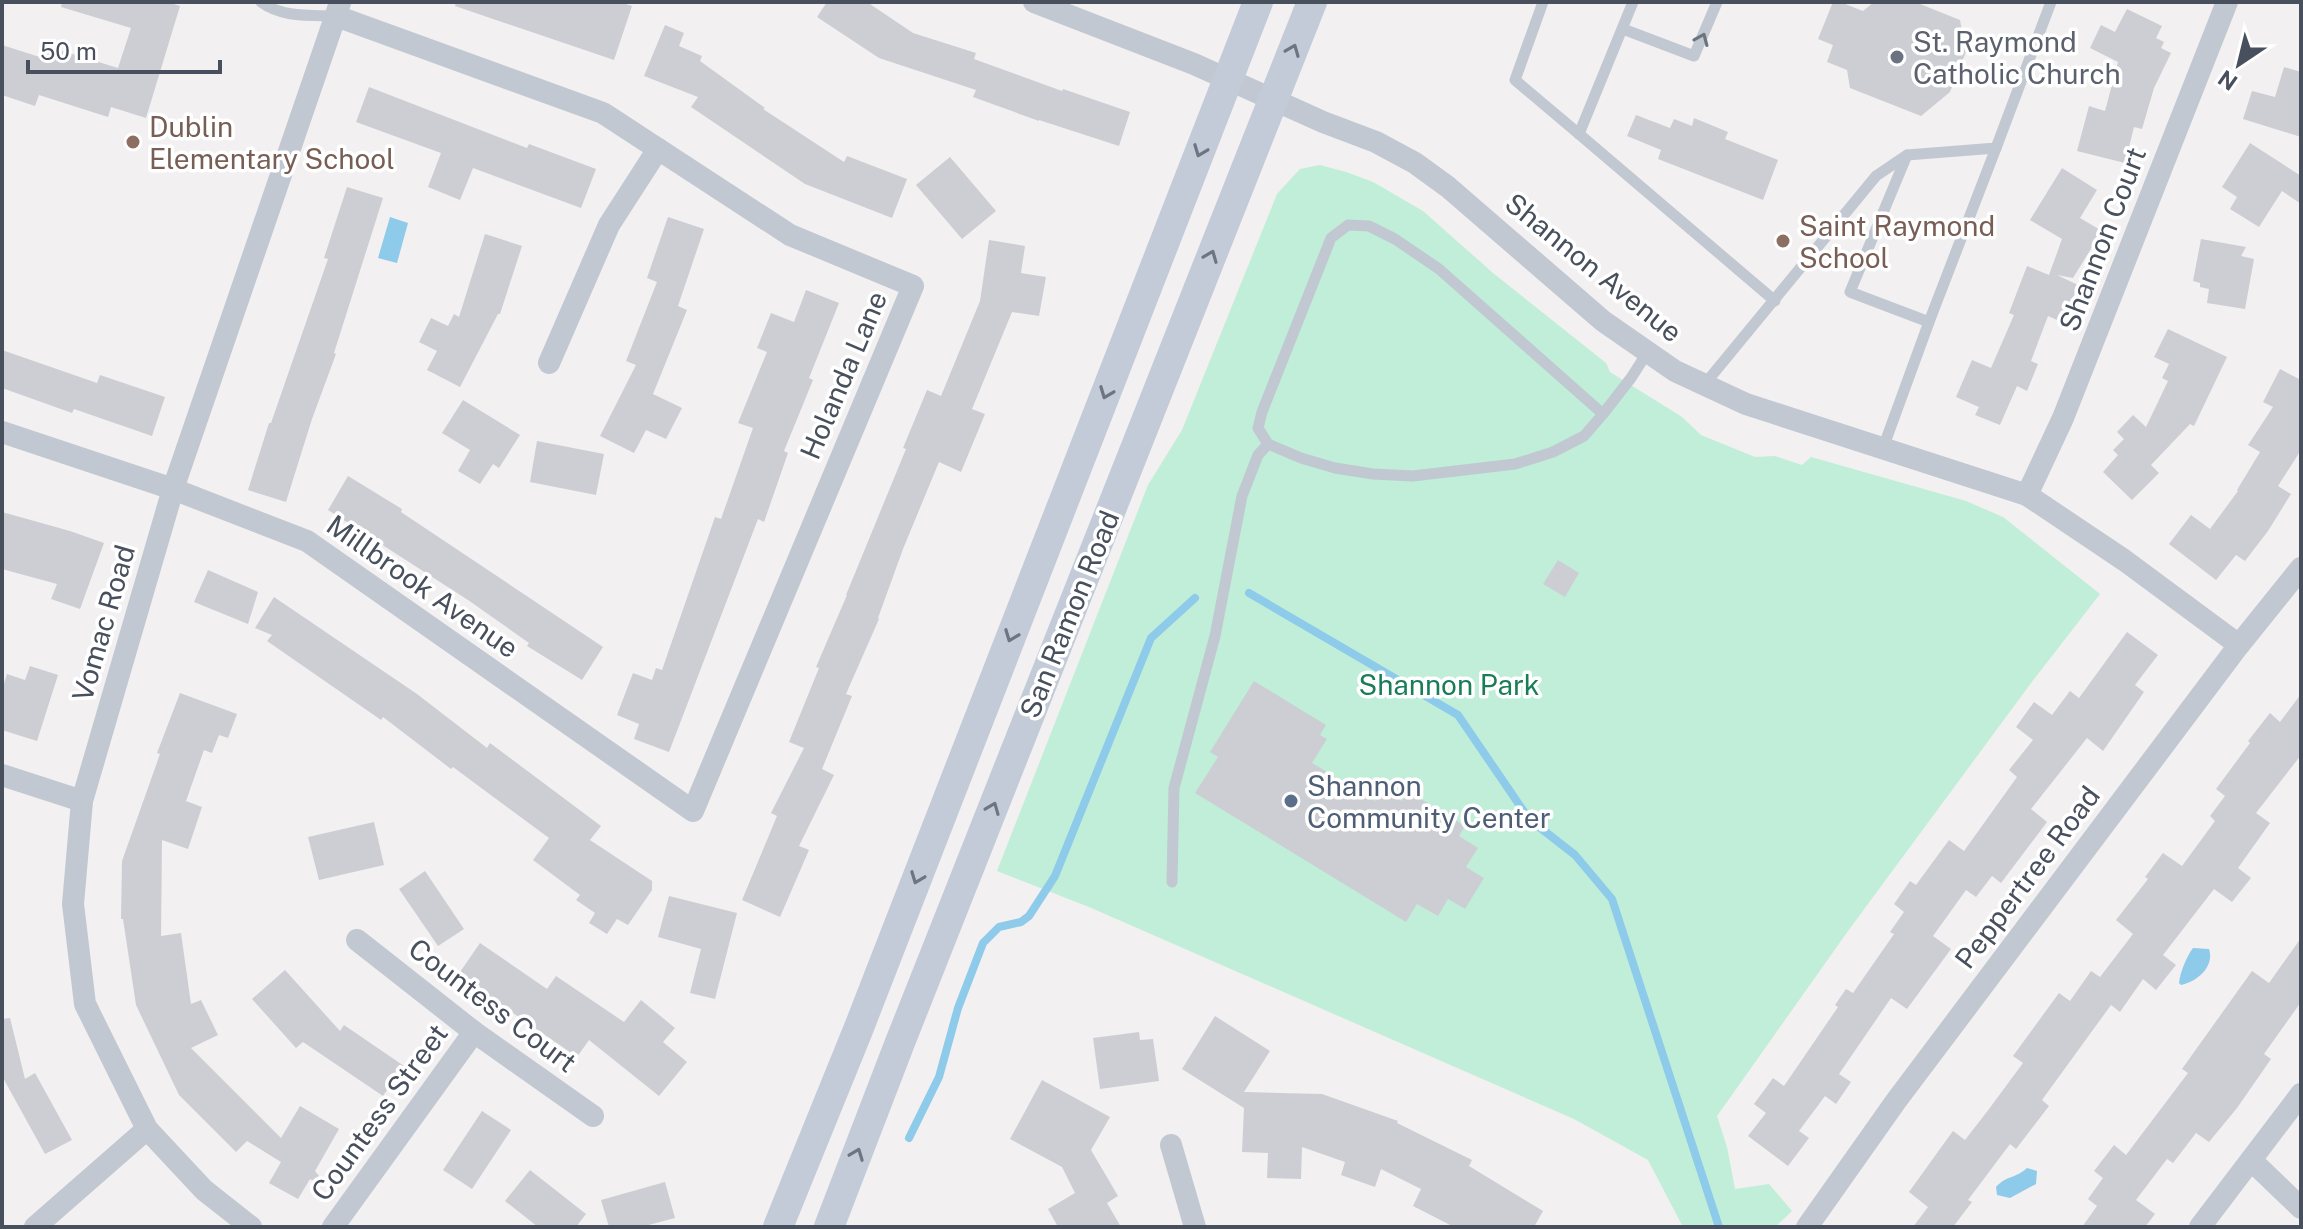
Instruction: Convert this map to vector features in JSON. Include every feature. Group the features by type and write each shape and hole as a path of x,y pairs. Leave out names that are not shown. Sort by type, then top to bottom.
{"main road":[{"name":"San Ramon Road","path":"778,1227 858,1030 1258,2"},
{"name":"San Ramon Road","path":"829,1227 1312,2"}],"street":[{"name":"Shannon Avenue","path":"1034,2 1228,78 1323,122 1376,142 1415,163 1475,209 1603,321 1647,353 1704,386 1746,404 2027,495 2124,560 2239,645"},
{"name":"Shannon Court","path":"2027,495 2063,418 2227,2"},
{"name":"Holanda Lane","path":"338,9 603,113 790,235 913,286 693,811"},
{"name":"Vomac Road","path":"251,1227 204,1190 147,1129 85,1004 73,904 82,801 173,489 338,9"},
{"path":"549,363 609,225 658,149"},
{"name":"Millbrook Avenue","path":"2,432 173,489 307,541 693,811"},
{"name":"Peppertree Road","path":"1807,1227 1896,1101 2239,645 2301,568"},
{"path":"2,775 82,801"},
{"name":"Countess Court","path":"357,940 474,1032 593,1116"},
{"name":"Countess Street","path":"333,1227 474,1032"},
{"path":"2200,1227 2301,1094"},
{"path":"35,1227 147,1129"},
{"path":"1171,1145 1195,1227"},
{"path":"2251,1160 2301,1208"}],"lane":[{"path":"261,2 276,11 291,14 338,9"},
{"path":"1543,2 1515,80 1775,301"},
{"path":"1579,134 1633,2"},
{"path":"1623,29 1694,56 1717,2"},
{"path":"1883,448 2051,2"},
{"path":"1704,386 1876,176 1907,155 1996,148"},
{"path":"1907,155 1850,292 1929,322"},
{"path":"1603,414 1439,269 1395,239 1369,226 1348,225 1331,238 1258,428 1268,444 1301,458 1373,474 1413,476 1515,464 1553,452 1584,436 1603,414 1631,378 1647,353"},
{"path":"1172,882 1174,788 1215,636 1242,496 1258,455 1268,444"}],"green space":[{"name":"Shannon Park","path":"1320,165 1373,182 1423,211 1493,273 1606,363 1610,372 1682,417 1701,435 1755,457 1775,456 1802,465 1811,457 1966,501 2003,517 2100,594 1848,931 1717,1116 1735,1189 1769,1184 1792,1211 1775,1227 1683,1227 1648,1160 1574,1119 1089,907 997,871 1148,485 1182,430 1277,194 1300,169"}],"water":[{"path":"390,217 408,223 397,263 378,258"},
{"path":"2193,948 2209,949 2209,962 2203,973 2181,985 2182,969"},
{"path":"2027,1168 2037,1171 2036,1184 2010,1198 1997,1195 1996,1187 2000,1183"}],"building":[{"path":"62,2 167,2 180,6 146,118 111,107 108,117 39,95 35,106 2,95 2,45 46,59 50,47 118,68 131,28 61,7"},
{"path":"456,2 619,2 632,6 614,60 455,6"},
{"path":"827,2 867,2 913,33 976,53 974,59 1130,112 1119,146 973,97 976,90 879,58 817,17"},
{"name":"St. Raymond Catholic Church","path":"1833,2 1863,11 1874,2 1915,2 1960,20 1966,52 1950,92 1921,116 1850,88 1847,70 1827,62 1833,45 1818,39"},
{"path":"2127,9 2162,26 2156,38 2164,42 2161,48 2171,53 2154,88 2142,129 2134,127 2125,163 2077,151 2089,106 2105,111 2118,62 2090,48 2101,25 2115,32"},
{"path":"665,25 684,33 679,46 702,56 700,61 763,109 844,162 847,156 907,179 892,218 805,184 691,107 698,97 644,76"},
{"path":"2284,67 2301,72 2301,137 2243,119 2252,91 2275,97"},
{"path":"369,87 527,148 529,144 596,169 581,208 473,168 460,200 428,187 441,153 356,122"},
{"path":"1636,115 1670,128 1674,119 1692,126 1694,118 1728,132 1725,139 1778,160 1763,200 1658,159 1661,150 1627,136"},
{"path":"2250,143 2301,176 2301,204 2282,191 2259,227 2230,209 2237,197 2222,187"},
{"path":"950,157 996,211 962,239 916,185"},
{"path":"2062,168 2097,190 2080,218 2102,231 2073,278 2057,275 2078,285 2067,313 2061,311 2057,320 2048,316 2031,361 2038,364 2027,391 2017,386 2000,425 1975,415 1979,407 1956,397 1972,360 1991,368 2014,315 2009,313 2027,266 2049,275 2062,239 2030,220"},
{"path":"347,187 383,198 336,354 286,502 248,490 328,259 324,258"},
{"path":"668,217 704,229 678,306 687,310 653,394 682,408 666,439 646,430 634,453 600,436 636,365 626,361 657,282 647,278"},
{"path":"485,234 522,246 500,314 460,387 427,370 437,351 419,342 431,318 448,326 454,314 459,317"},
{"path":"2201,239 2246,247 2241,256 2254,259 2245,309 2207,303 2209,289 2193,281"},
{"path":"989,240 1025,246 1021,273 1046,277 1039,316 1012,312 972,409 985,414 961,472 939,462 903,549 879,619 846,694 852,696 822,769 834,775 799,846 809,850 780,917 742,900 777,816 771,813 804,748 789,742 927,390 941,396 980,301"},
{"path":"806,290 839,303 809,378 813,380 784,451 788,453 764,522 758,519 669,752 634,739 639,724 617,715 633,673 652,680 656,668 662,670 715,517 721,519 753,428 738,423 767,352 757,348 771,313 794,322"},
{"path":"2168,329 2227,357 2194,426 2190,424 2151,465 2159,473 2132,500 2103,472 2118,455 2113,450 2124,439 2117,432 2133,415 2146,427 2168,381 2162,378 2169,364 2154,357"},
{"path":"2,350 97,383 100,375 165,397 152,436 74,409 72,413 2,388"},
{"path":"2280,369 2301,380 2301,450 2278,486 2291,494 2245,561 2236,555 2216,580 2169,544 2191,515 2210,529 2238,491 2260,452 2248,445 2273,407 2263,402"},
{"path":"463,400 520,435 499,468 493,464 480,484 458,471 470,450 442,433"},
{"path":"537,441 604,454 596,495 530,482"},
{"path":"348,476 402,509 401,512 603,647 582,680 527,646 529,643 468,600 328,510"},
{"path":"2,512 104,543 80,609 51,599 57,584 2,569"},
{"path":"1558,560 1579,573 1565,597 1543,584"},
{"path":"208,570 258,592 248,624 194,602"},
{"path":"274,597 417,694 487,748 490,743 601,826 590,840 652,881 652,890 628,925 617,919 607,934 589,923 595,913 576,900 580,895 533,860 549,838 383,717 381,720 267,641 272,635 255,628"},
{"path":"2127,632 2158,655 2135,685 2144,692 2103,751 2087,738 2031,809 2047,822 2001,883 1992,876 1976,897 1966,890 1933,936 1951,949 1907,1009 1891,998 1839,1074 1851,1082 1836,1104 1825,1096 1799,1131 1809,1138 1788,1166 1748,1136 1766,1113 1754,1104 1773,1078 1784,1086 1838,1007 1835,1005 1846,989 1853,993 1894,934 1890,932 1904,912 1894,904 1910,881 1916,885 1949,840 1964,851 2017,777 2009,770 2033,740 2016,727 2034,702 2052,715 2070,691 2079,698"},
{"path":"30,666 58,675 37,741 2,730 2,690 7,674 25,680"},
{"name":"Shannon Community Center","path":"1254,681 1326,725 1320,735 1327,739 1312,763 1375,801 1382,789 1402,801 1408,791 1465,826 1459,836 1478,848 1466,867 1484,878 1465,909 1448,899 1438,916 1417,904 1406,922 1195,793 1218,757 1210,752"},
{"path":"180,693 237,714 228,738 219,735 212,753 204,750 186,801 202,807 188,849 162,840 161,936 181,933 191,1004 201,1000 218,1035 191,1048 281,1138 300,1106 339,1129 315,1171 319,1176 315,1182 310,1179 298,1199 269,1183 281,1162 247,1141 236,1152 179,1095 136,1005 121,919 122,861"},
{"path":"2301,694 2301,755 2256,813 2270,823 2238,868 2251,878 2232,902 2214,889 2163,955 2176,965 2156,990 2143,979 2120,1012 2111,1005 2042,1100 2049,1106 2016,1149 2010,1144 1968,1200 1972,1202 1953,1227 1913,1227 1928,1207 1909,1192 1953,1131 1965,1140 1989,1109 2023,1063 2013,1056 2059,993 2070,1001 2091,971 2100,977 2133,934 2116,920 2148,879 2145,877 2163,853 2182,866 2215,821 2210,816 2225,796 2216,789 2250,743 2248,741 2270,713 2280,722"},
{"path":"374,822 384,865 319,880 308,837"},
{"path":"425,871 464,929 438,946 399,889"},
{"path":"669,896 737,913 715,999 690,993 701,949 658,937"},
{"path":"2301,938 2301,1002 2264,1054 2271,1059 2237,1108 2209,1142 2196,1133 2173,1163 2167,1159 2136,1200 2155,1214 2145,1227 2082,1227 2097,1206 2088,1199 2103,1178 2094,1171 2114,1145 2126,1155 2188,1073 2182,1069 2252,971 2269,983"},
{"path":"480,943 547,989 556,976 624,1022 641,1000 675,1028 663,1042 687,1062 659,1096 589,1040 577,1057 458,975"},
{"path":"285,970 340,1031 344,1025 404,1066 383,1096 303,1042 296,1048 252,999"},
{"path":"1215,1016 1270,1051 1244,1092 1322,1094 1398,1121 1472,1160 1469,1166 1543,1211 1534,1227 1454,1227 1413,1206 1421,1189 1381,1169 1375,1187 1341,1175 1345,1162 1302,1147 1301,1179 1267,1178 1268,1153 1242,1152 1244,1108 1182,1069"},
{"path":"10,1018 25,1079 35,1073 72,1140 45,1154 2,1076 2,1019"},
{"path":"1139,1032 1140,1040 1153,1039 1159,1081 1100,1089 1093,1038"},
{"path":"1042,1080 1110,1117 1091,1150 1118,1196 1107,1203 1121,1227 1058,1227 1048,1209 1075,1193 1062,1167 1010,1139"},
{"path":"482,1111 511,1130 472,1189 443,1170"},
{"path":"530,1170 586,1214 576,1227 538,1227 505,1201"},
{"path":"665,1182 675,1218 641,1227 609,1227 601,1200"}],"waterway":[{"path":"1249,593 1458,715 1529,819 1575,855 1612,899 1719,1227"},
{"path":"909,1138 939,1077 958,1008 983,943 999,927 1021,922 1029,916 1055,876 1151,638 1195,598"}],"place":[{"name":"St. Raymond Catholic Church","path":"1897,57"},
{"name":"Dublin Elementary School","path":"133,142"},
{"name":"Saint Raymond School","path":"1783,241"},
{"name":"Shannon Community Center","path":"1291,801"}]}
